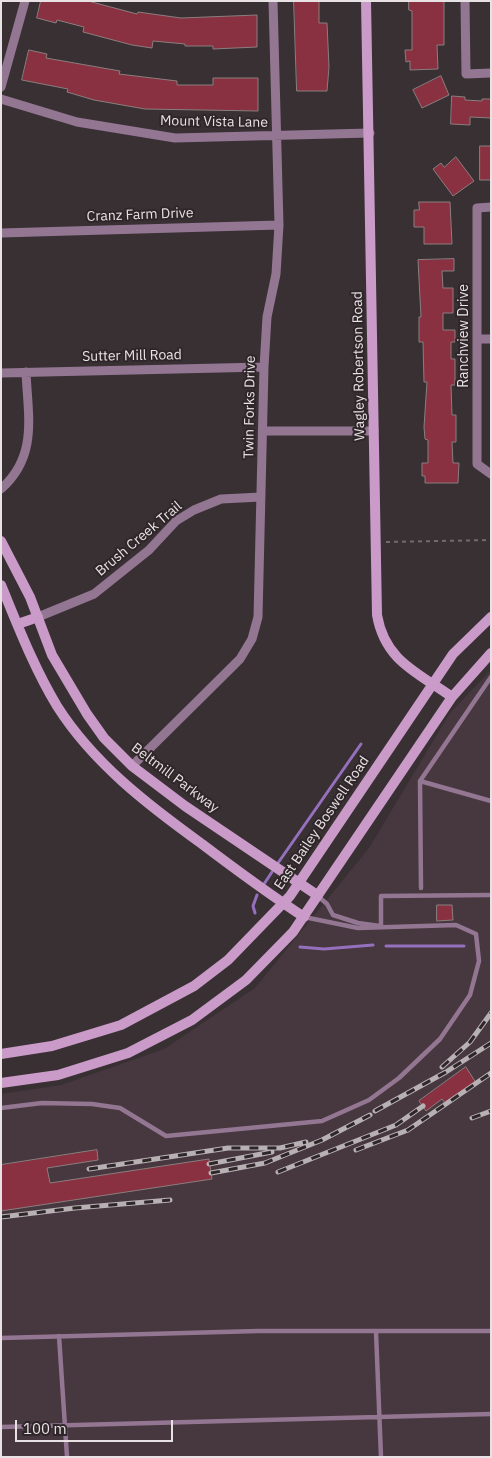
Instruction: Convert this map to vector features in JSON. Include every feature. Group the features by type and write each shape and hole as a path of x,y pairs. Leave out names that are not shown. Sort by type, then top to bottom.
{"street":[{"path":"1,87 25,1"},
{"name":"Twin Forks Drive","path":"132,766 240,659 252,639 258,616 264,367 267,317 276,274 279,225 273,1"},
{"name":"Wagley Robertson Road","path":"366,1 370,133 377,615 385,644 399,661 452,697"},
{"path":"464,1 466,74 491,73"},
{"name":"Mount Vista Lane","path":"1,99 77,122 166,136 277,136 370,133"},
{"name":"Ranchview Drive","path":"491,207 477,208 477,464 491,474"},
{"name":"Cranz Farm Drive","path":"1,233 279,225"},
{"path":"478,340 491,339"},
{"name":"Sutter Mill Road","path":"1,373 264,367"},
{"path":"1,489 19,471 26,454 29,429 26,372"},
{"path":"263,431 374,432"},
{"name":"Brush Creek Trail","path":"38,617 94,594 149,550 176,521 194,510 222,499 261,497"},
{"name":"Beltmill Parkway","path":"1,541 30,597 52,655 87,714 104,738 132,766 185,806 317,895"},
{"path":"1,585 57,706 86,745 118,778 172,822 304,917"},
{"path":"18,624 38,617"},
{"name":"East Bailey Boswell Road","path":"1,1054 37,1050 104,1032 140,1016 194,986 228,960 283,903 299,883 453,654 491,617"},
{"path":"1,1083 34,1079 82,1069 128,1053 172,1033 211,1008 246,980 278,949 304,917 452,697 491,653"},
{"path":"118,778 132,766"}],"lane":[{"path":"421,888 420,782 491,677"},
{"path":"420,782 491,801"},
{"path":"317,895 327,904 334,915 358,923 381,926"},
{"path":"381,926 381,896 491,895"},
{"path":"1,1108 42,1103 92,1104 120,1108 166,1136 322,1121 369,1100 398,1078 440,1039 470,995 479,961 476,934 456,925 358,928 304,917"},
{"path":"1,1338 258,1331 491,1331"},
{"path":"376,1332 381,1457"},
{"path":"59,1336 67,1457"},
{"path":"1,1427 491,1414"}],"path":[{"path":"376,542 491,540"}],"shaded area":[{"path":"491,670 491,1457 1,1457 1,1094 61,1085 164,1049 255,988 369,848 450,713"}],"building":[{"path":"41,1 88,1 137,14 138,12 181,18 257,15 257,47 213,49 213,46 185,46 185,44 153,41 152,48 132,45 83,32 84,27 57,20 56,23 37,18"},
{"path":"294,1 319,1 319,23 327,23 329,67 327,91 297,91"},
{"path":"409,1 444,1 444,45 437,45 438,69 410,70 410,61 406,62 405,50 412,50 412,11 409,10"},
{"path":"29,50 47,54 46,58 120,71 119,74 177,81 177,85 213,85 213,78 258,78 258,111 145,109 94,100 67,92 68,89 22,80"},
{"path":"441,76 449,95 422,108 413,90"},
{"path":"452,96 465,97 465,100 482,101 482,99 491,99 491,118 470,117 470,125 451,124"},
{"path":"480,146 491,146 491,180 480,180"},
{"path":"456,157 474,181 453,196 433,169 441,163 444,167"},
{"path":"419,202 450,202 452,244 424,244 424,227 414,227 414,210 419,210"},
{"path":"454,259 454,271 442,271 443,288 453,288 453,313 443,313 443,330 455,330 455,342 451,342 451,359 455,359 455,385 451,385 452,415 456,415 456,442 452,442 453,463 459,463 458,483 425,483 425,476 422,476 422,463 428,463 428,440 425,439 424,427 427,382 424,382 423,342 419,342 419,317 421,317 418,260"},
{"path":"437,905 452,905 453,920 437,921"},
{"path":"466,1067 476,1083 453,1099 445,1103 442,1099 426,1111 419,1101"},
{"path":"97,1150 98,1160 47,1168 50,1183 209,1159 212,1179 1,1211 1,1165"}],"waterway":[{"path":"278,863 361,744"},
{"path":"264,884 272,872"},
{"path":"255,913 253,906 257,895"},
{"path":"300,947 324,949 373,945"},
{"path":"386,946 464,946"}],"railway":[{"path":"442,1067 470,1042 491,1013"},
{"path":"375,1111 446,1072 491,1043"},
{"path":"356,1150 408,1130 491,1073"},
{"path":"278,1172 396,1125 423,1106"},
{"path":"472,1118 491,1111"},
{"path":"211,1173 265,1163 322,1140 370,1115"},
{"path":"89,1169 228,1148 280,1148 306,1142"},
{"path":"209,1164 272,1152"},
{"path":"1,1217 75,1208 170,1200"}]}
